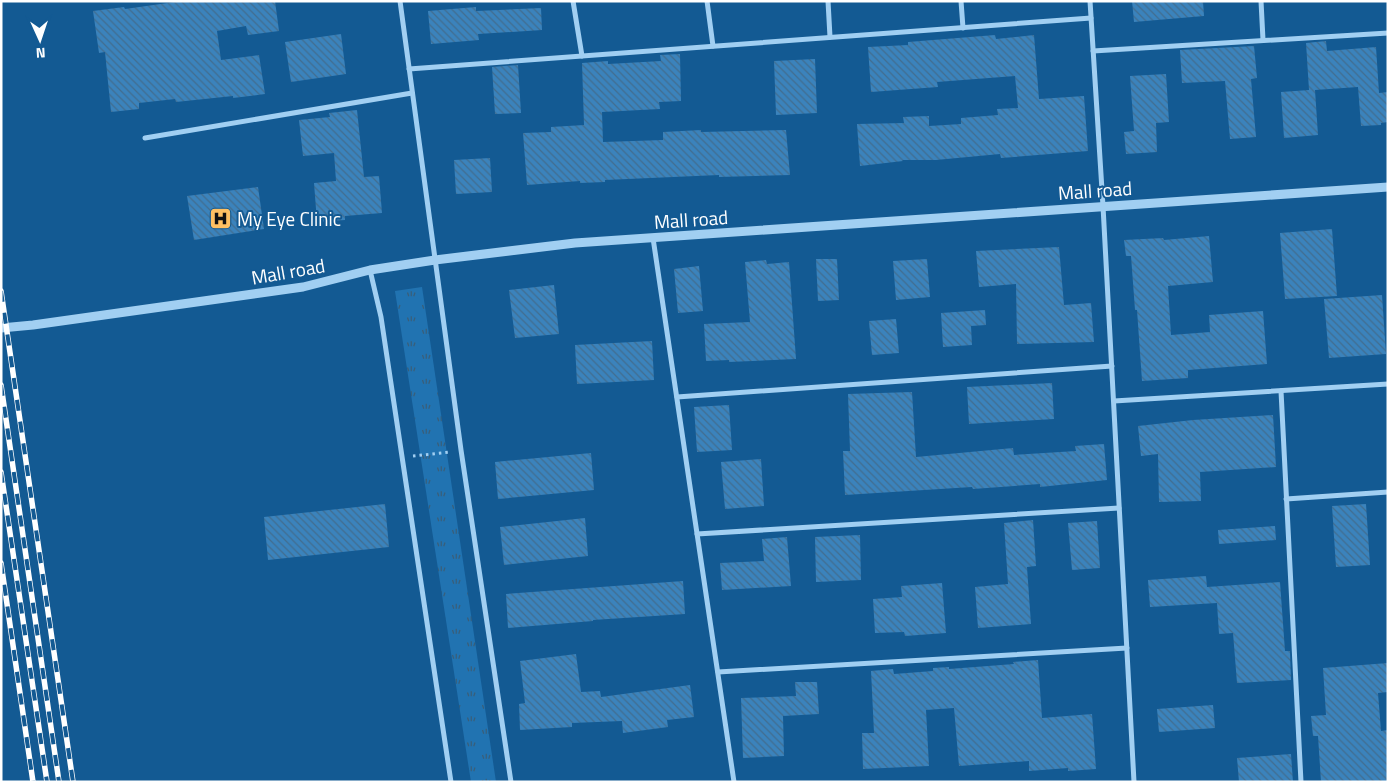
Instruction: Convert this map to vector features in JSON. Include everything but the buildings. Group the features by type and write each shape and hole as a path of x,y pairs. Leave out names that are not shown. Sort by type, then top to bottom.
{"street":[{"path":"400,1 460,450 511,782"},
{"path":"574,1 582,56"},
{"path":"707,1 713,46"},
{"path":"828,1 830,37"},
{"path":"961,1 963,28"},
{"path":"1090,1 1134,782"},
{"path":"1261,1 1263,40"},
{"path":"409,68 1091,18"},
{"path":"1093,50 1388,33"},
{"path":"145,138 412,93"},
{"name":"Mall road","path":"1,328 303,287 370,270 435,260 575,243 1388,187"},
{"path":"653,238 734,782"},
{"path":"370,270 381,317 452,782"},
{"path":"676,397 1112,366"},
{"path":"1114,401 1388,384"},
{"path":"1281,391 1301,782"},
{"path":"1286,499 1388,492"},
{"path":"697,534 1120,508"},
{"path":"718,672 1127,648"}],"path":[{"path":"402,458 460,450"}],"green space":[{"path":"422,287 496,782 471,782 395,291"}],"railway":[{"path":"1,291 73,782"},
{"path":"1,385 59,782"},
{"path":"1,472 47,782"},
{"path":"1,563 33,782"}],"place":[{"name":"My Eye Clinic","path":"221,218"}]}
